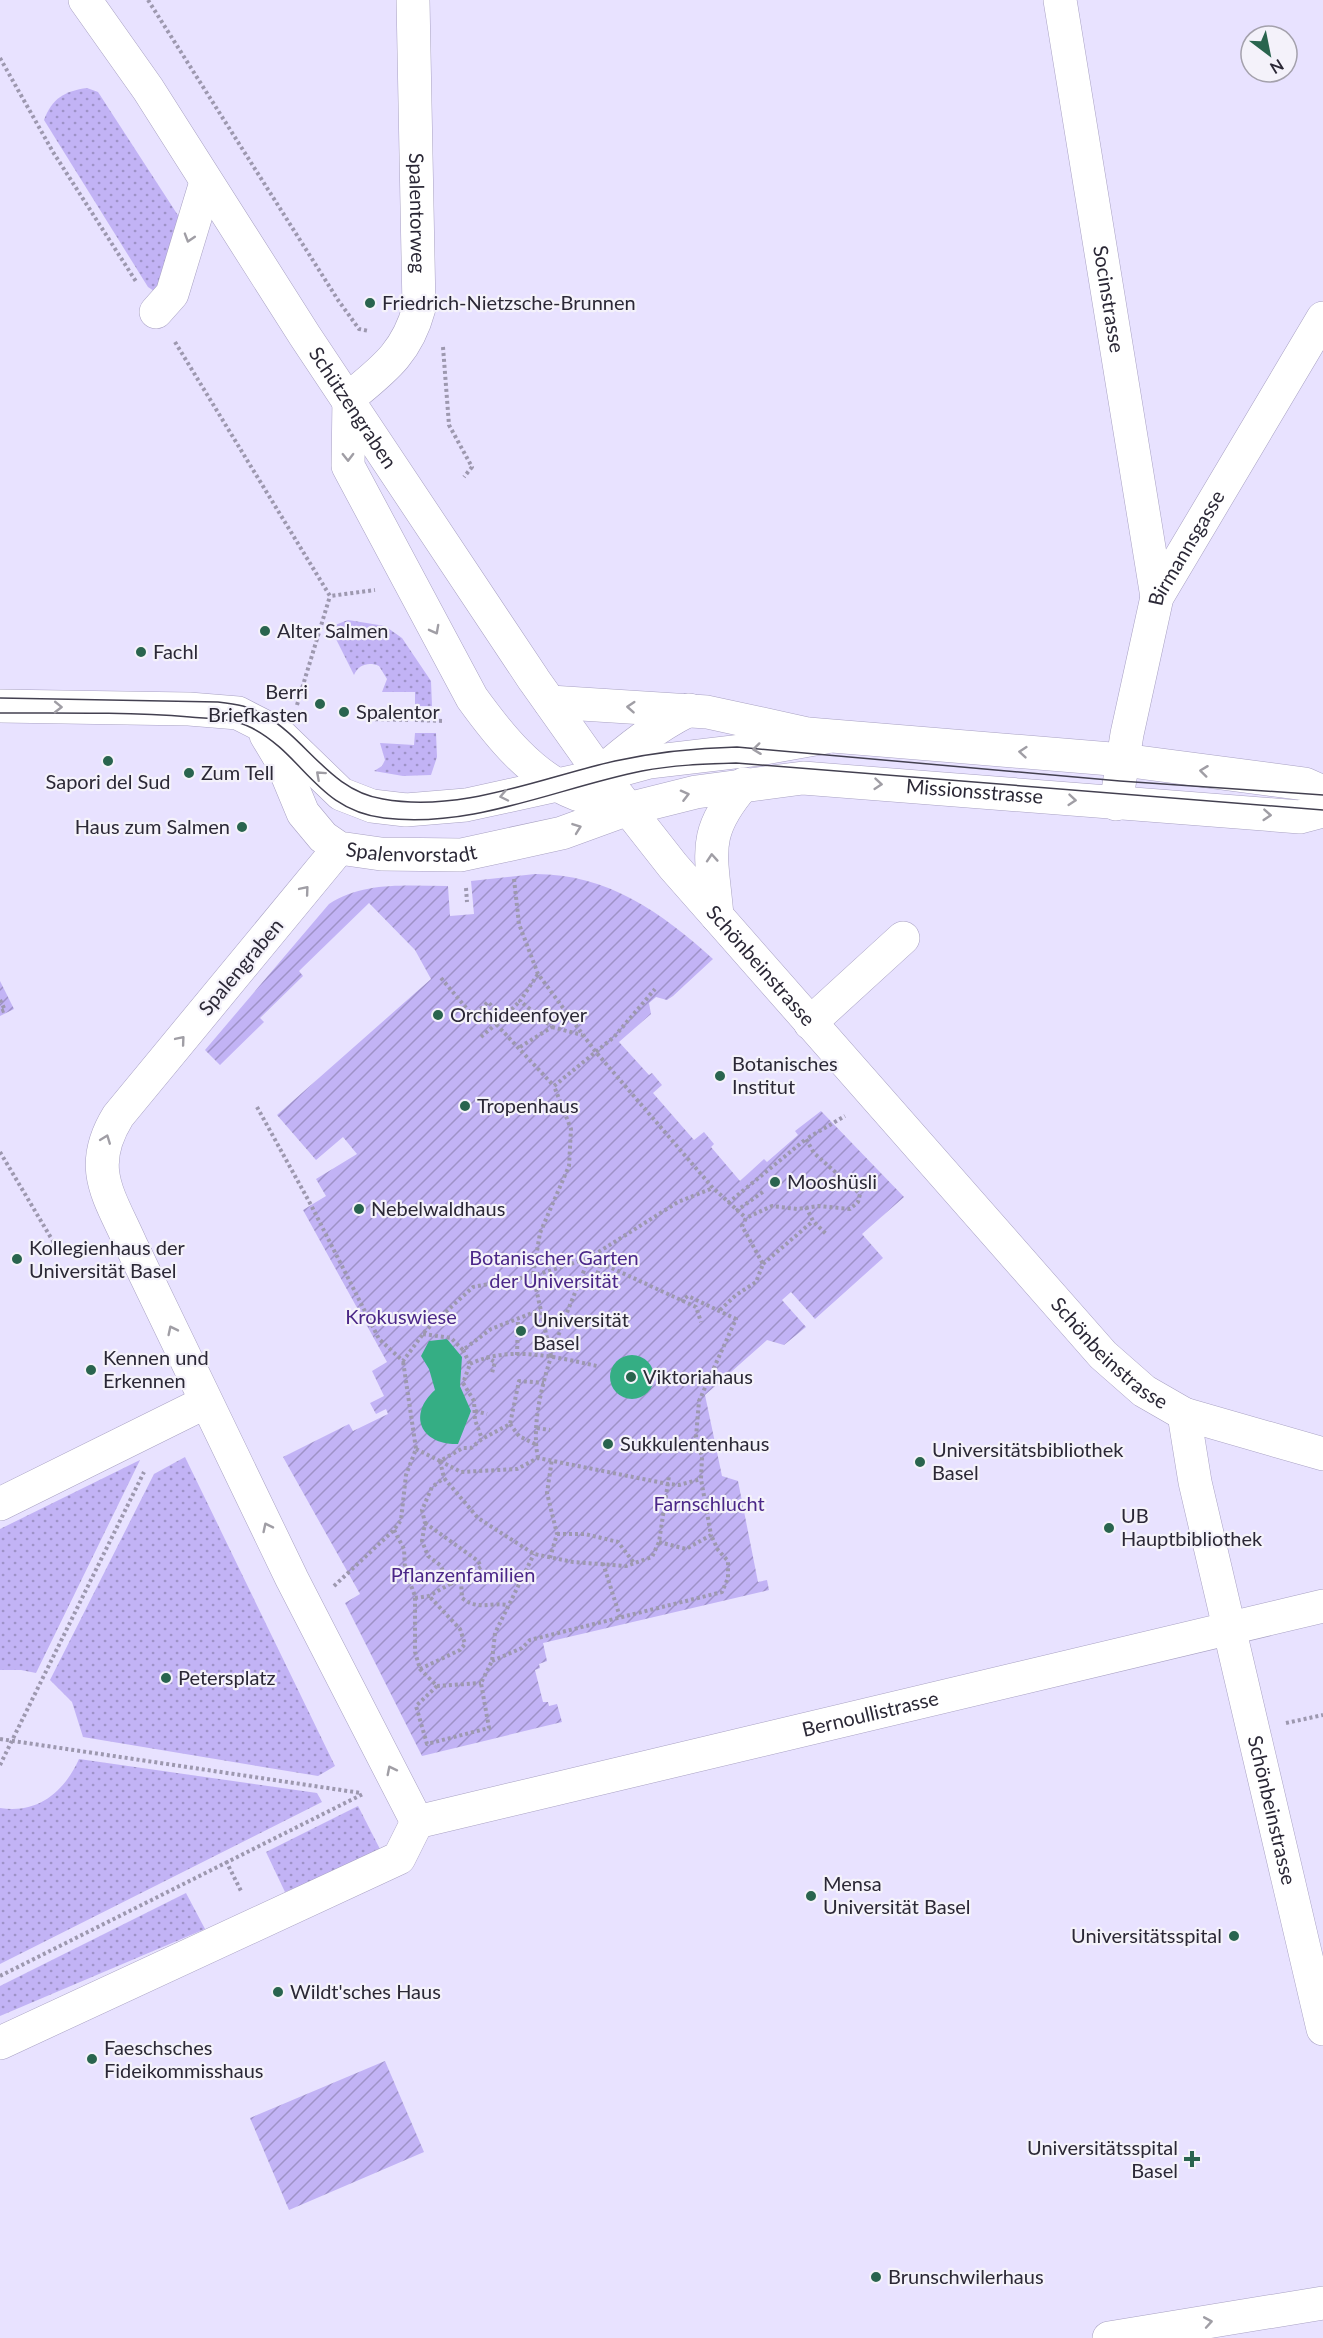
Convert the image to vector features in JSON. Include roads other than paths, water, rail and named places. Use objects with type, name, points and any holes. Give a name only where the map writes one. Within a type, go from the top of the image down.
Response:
[{"type":"street","name":"Schützengraben","points":[[85,0],[148,89],[305,336],[349,398],[549,702],[628,809]]},
{"type":"street","name":"Spalentorweg","points":[[349,398],[387,366],[409,336],[418,308],[420,283],[413,0]]},
{"type":"street","name":"Socinstrasse","points":[[1060,0],[1157,597]]},
{"type":"street","points":[[156,312],[172,294],[206,182]]},
{"type":"street","name":"Birmannsgasse","points":[[1116,804],[1157,597],[1323,318]]},
{"type":"street","points":[[349,398],[348,466],[472,698],[495,729],[524,758],[558,785],[574,793],[628,809]]},
{"type":"street","points":[[549,702],[689,710],[808,734],[1123,760],[1305,784],[1323,792]]},
{"type":"street","name":"Spalenvorstadt","points":[[0,706],[212,710],[238,713],[279,734],[341,794],[372,806],[406,810],[466,805],[601,774]]},
{"type":"street","points":[[601,774],[635,742],[689,710]]},
{"type":"street","name":"Spalenvorstadt","points":[[260,723],[281,760],[303,813],[323,837],[339,848],[381,854],[461,855],[511,846],[562,833],[628,809]]},
{"type":"street","points":[[601,774],[649,762],[759,749],[835,736]]},
{"type":"street","name":"Missionsstrasse","points":[[628,809],[696,792],[803,778],[1300,817],[1323,811]]},
{"type":"street","points":[[717,916],[711,841],[724,807],[744,784]]},
{"type":"street","name":"Schönbeinstrasse","points":[[628,809],[810,1023],[1103,1355],[1144,1391],[1184,1414],[1195,1482],[1323,2029]]},
{"type":"street","name":"Spalengraben","points":[[206,1402],[104,1183],[102,1151],[106,1135],[118,1116],[339,848]]},
{"type":"street","points":[[810,1023],[903,938]]},
{"type":"street","points":[[0,1504],[206,1402],[292,1579],[412,1811],[399,1858],[0,2043]]},
{"type":"street","points":[[1184,1414],[1323,1454]]},
{"type":"street","name":"Bernoullistrasse","points":[[412,1811],[1323,1606]]},
{"type":"street","points":[[1109,2338],[1323,2303]]},
{"type":"tram line","points":[[0,698],[218,702],[243,706],[255,710],[281,726],[334,776],[349,786],[383,799],[412,802],[471,798],[646,755],[691,749],[737,747],[1120,781],[1323,795]]},
{"type":"tram line","points":[[0,713],[143,714],[237,722],[270,739],[312,780],[342,804],[361,813],[384,818],[417,820],[449,818],[514,805],[642,771],[700,764],[736,763],[1323,810]]},
{"type":"place","name":"Friedrich-Nietzsche-Brunnen","points":[[370,303]]},
{"type":"place","name":"Alter Salmen","points":[[265,631]]},
{"type":"place","name":"Fachl","points":[[141,652]]},
{"type":"place","name":"Berri Briefkasten","points":[[320,704]]},
{"type":"place","name":"Spalentor","points":[[344,712]]},
{"type":"place","name":"Sapori del Sud","points":[[108,761]]},
{"type":"place","name":"Zum Tell","points":[[189,773]]},
{"type":"place","name":"Haus zum Salmen","points":[[242,827]]},
{"type":"place","name":"Orchideenfoyer","points":[[438,1015]]},
{"type":"place","name":"Botanisches Institut","points":[[720,1076]]},
{"type":"place","name":"Tropenhaus","points":[[465,1106]]},
{"type":"place","name":"Mooshüsli","points":[[775,1182]]},
{"type":"place","name":"Nebelwaldhaus","points":[[359,1209]]},
{"type":"place","name":"Kollegienhaus der Universität Basel","points":[[17,1259]]},
{"type":"place","name":"Universität Basel","points":[[521,1331]]},
{"type":"place","name":"Kennen und Erkennen","points":[[91,1370]]},
{"type":"place","name":"Viktoriahaus","points":[[631,1377]]},
{"type":"place","name":"Sukkulentenhaus","points":[[608,1444]]},
{"type":"place","name":"Universitätsbibliothek Basel","points":[[920,1462]]},
{"type":"place","name":"UB Hauptbibliothek","points":[[1109,1528]]},
{"type":"place","name":"Petersplatz","points":[[166,1678]]},
{"type":"place","name":"Mensa Universität Basel","points":[[811,1896]]},
{"type":"place","name":"Universitätsspital","points":[[1234,1936]]},
{"type":"place","name":"Wildt'sches Haus","points":[[278,1992]]},
{"type":"place","name":"Faeschsches Fideikommisshaus","points":[[92,2059]]},
{"type":"place","name":"Universitätsspital Basel","points":[[1192,2159]]},
{"type":"place","name":"Brunschwilerhaus","points":[[876,2277]]},
{"type":"park label","name":"Botanischer Garten der Universität","points":[[554,1270]]},
{"type":"park label","name":"Krokuswiese","points":[[401,1317]]},
{"type":"park label","name":"Farnschlucht","points":[[709,1504]]},
{"type":"park label","name":"Pflanzenfamilien","points":[[463,1575]]}]
